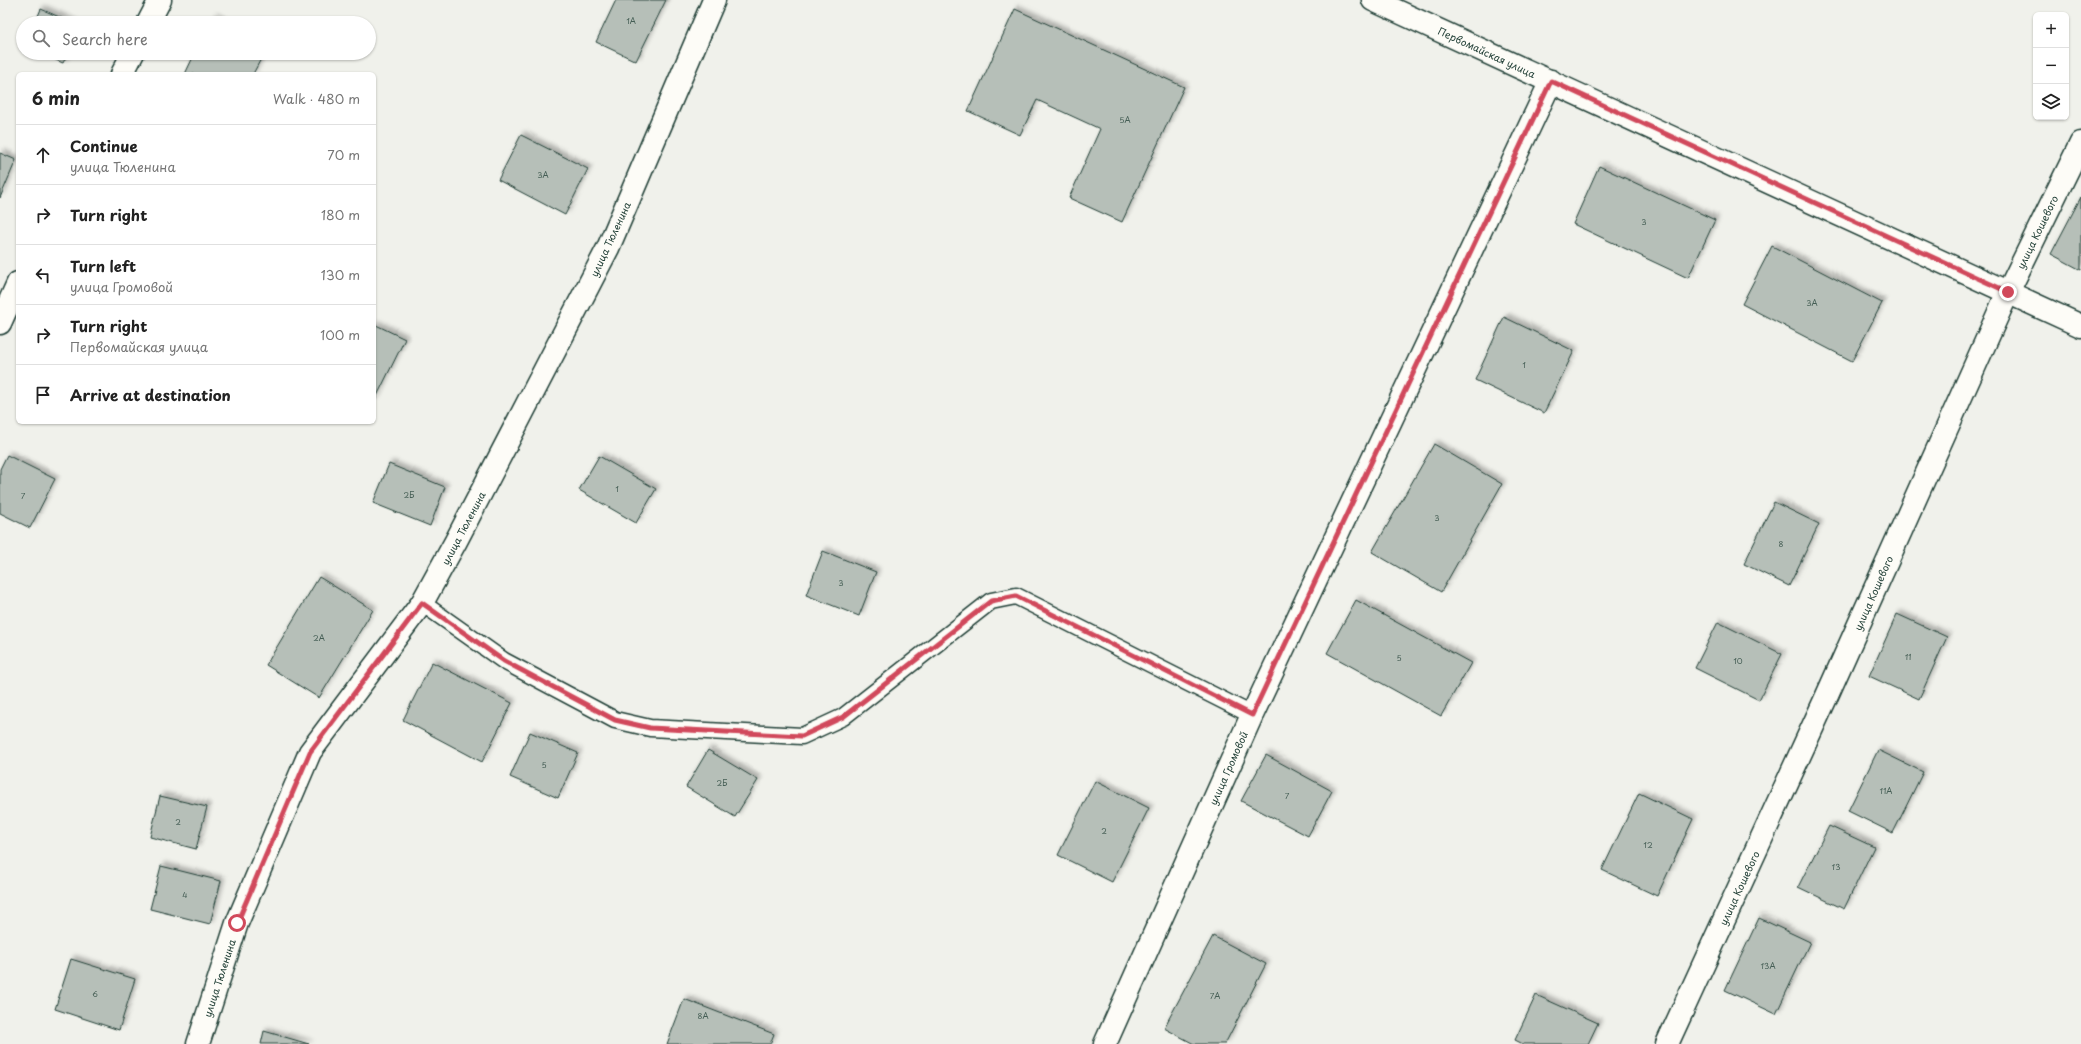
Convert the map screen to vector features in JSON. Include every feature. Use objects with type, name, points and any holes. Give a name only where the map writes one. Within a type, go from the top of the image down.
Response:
[{"type":"street","points":[[152,16],[160,0]]},
{"type":"street","name":"улица Тюленина","points":[[198,1044],[237,923],[310,752],[422,603],[608,248],[714,0]]},
{"type":"street","name":"Первомайская улица","points":[[1373,0],[2081,326]]},
{"type":"street","points":[[123,72],[129,60]]},
{"type":"street","name":"улица Громовой","points":[[1105,1044],[1252,715],[1551,81]]},
{"type":"street","name":"улица Кошевого","points":[[1667,1044],[1825,700],[2008,292],[2081,143]]},
{"type":"street","points":[[0,323],[16,287]]},
{"type":"lane","points":[[422,603],[504,661],[615,720],[650,728],[802,736],[843,717],[991,601],[1016,596],[1252,715]]},
{"type":"building","points":[[616,0],[666,0],[636,61],[596,42]]},
{"type":"building","points":[[41,9],[57,16],[38,16]]},
{"type":"building","points":[[1015,9],[1184,87],[1122,222],[1069,198],[1100,129],[1037,100],[1020,135],[968,111]]},
{"type":"building","points":[[56,60],[64,60],[63,63]]},
{"type":"building","points":[[192,60],[260,60],[254,72],[186,72]]},
{"type":"building","points":[[521,135],[588,169],[565,215],[498,180]]},
{"type":"building","points":[[0,153],[16,160],[0,198]]},
{"type":"building","points":[[1599,166],[1715,220],[1688,278],[1573,224]]},
{"type":"building","points":[[2081,197],[2081,270],[2051,254]]},
{"type":"building","points":[[1772,246],[1882,303],[1852,361],[1742,304]]},
{"type":"building","points":[[1504,317],[1574,351],[1544,413],[1475,380]]},
{"type":"building","points":[[376,325],[405,339],[376,398]]},
{"type":"building","points":[[1434,444],[1502,484],[1441,592],[1372,552]]},
{"type":"building","points":[[7,455],[55,479],[30,528],[0,513],[0,469]]},
{"type":"building","points":[[599,456],[656,489],[636,523],[579,490]]},
{"type":"building","points":[[389,464],[445,487],[430,526],[373,503]]},
{"type":"building","points":[[1774,502],[1819,524],[1789,586],[1744,564]]},
{"type":"building","points":[[823,551],[876,572],[859,616],[806,595]]},
{"type":"building","points":[[319,577],[373,610],[319,698],[266,665]]},
{"type":"building","points":[[1356,600],[1471,663],[1441,716],[1327,653]]},
{"type":"building","points":[[1897,614],[1947,637],[1919,699],[1869,676]]},
{"type":"building","points":[[1718,622],[1782,654],[1759,700],[1695,668]]},
{"type":"building","points":[[432,662],[512,703],[482,762],[403,720]]},
{"type":"building","points":[[530,732],[578,753],[558,798],[510,777]]},
{"type":"building","points":[[708,750],[758,780],[735,817],[686,787]]},
{"type":"building","points":[[1878,750],[1923,772],[1893,833],[1848,811]]},
{"type":"building","points":[[1266,755],[1332,791],[1308,836],[1241,801]]},
{"type":"building","points":[[1095,781],[1149,808],[1112,882],[1058,855]]},
{"type":"building","points":[[1639,793],[1693,819],[1657,896],[1602,870]]},
{"type":"building","points":[[160,796],[207,807],[196,849],[150,837]]},
{"type":"building","points":[[1829,826],[1874,847],[1844,909],[1798,887]]},
{"type":"building","points":[[161,866],[221,881],[210,924],[150,909]]},
{"type":"building","points":[[1759,918],[1810,942],[1776,1014],[1725,990]]},
{"type":"building","points":[[1213,936],[1266,964],[1225,1044],[1194,1044],[1164,1028]]},
{"type":"building","points":[[71,959],[135,979],[119,1030],[55,1009]]},
{"type":"building","points":[[1536,995],[1598,1023],[1588,1044],[1523,1044],[1515,1040]]},
{"type":"building","points":[[684,999],[774,1034],[770,1044],[667,1044]]},
{"type":"building","points":[[264,1031],[309,1044],[261,1044]]},
{"type":"route","points":[[237,923],[310,752],[422,603],[504,661],[615,720],[650,728],[802,736],[843,717],[991,601],[1016,596],[1252,715],[1551,81],[2008,292]]}]
